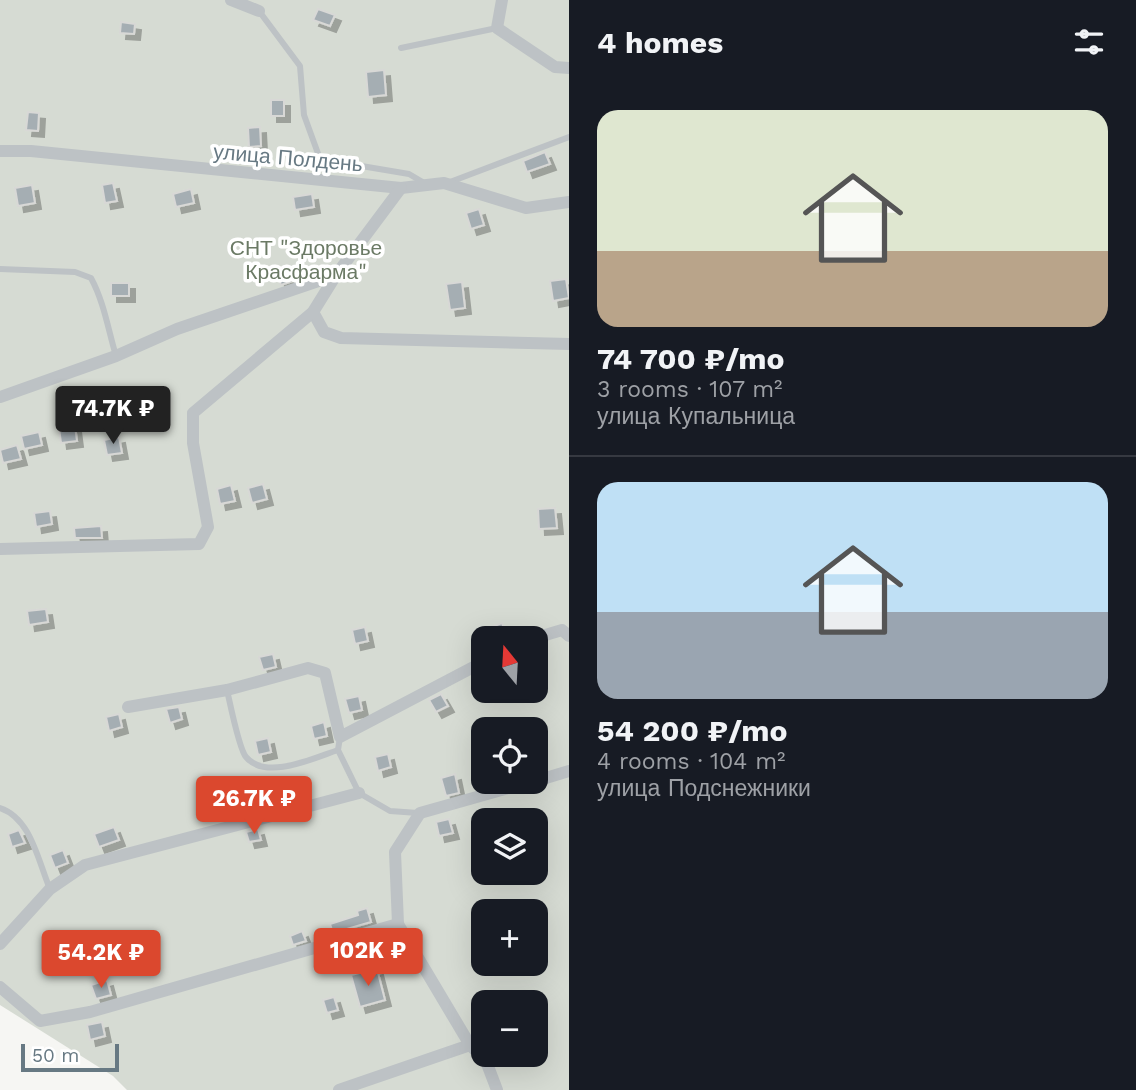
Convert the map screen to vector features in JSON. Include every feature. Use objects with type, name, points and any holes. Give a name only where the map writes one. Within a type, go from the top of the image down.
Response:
[{"type":"street","points":[[231,0],[259,11]]},
{"type":"street","points":[[502,0],[497,28],[555,67],[569,68]]},
{"type":"street","name":"улица Полдень","points":[[0,151],[31,151],[401,188]]},
{"type":"street","points":[[429,185],[444,183],[526,208],[569,202]]},
{"type":"street","points":[[0,549],[199,544],[208,527],[193,443],[193,413],[313,312],[335,275],[401,188]]},
{"type":"street","points":[[0,397],[116,356],[177,328],[335,275]]},
{"type":"street","points":[[313,312],[324,332],[341,338],[569,344]]},
{"type":"street","points":[[548,634],[562,630],[569,636]]},
{"type":"street","points":[[128,707],[227,690],[308,668],[325,673],[339,743],[471,669]]},
{"type":"street","points":[[548,777],[569,771]]},
{"type":"street","points":[[0,944],[50,889],[85,864],[359,793]]},
{"type":"street","points":[[487,794],[420,813],[395,852],[398,924],[470,1045],[486,1061],[497,1090]]},
{"type":"street","points":[[0,987],[40,1021],[90,1012],[398,924]]},
{"type":"street","points":[[339,1090],[470,1045]]},
{"type":"lane","points":[[259,11],[300,66],[304,114],[320,159],[409,174],[429,185]]},
{"type":"lane","points":[[401,48],[497,28]]},
{"type":"lane","points":[[444,183],[569,137]]},
{"type":"lane","points":[[401,188],[429,185]]},
{"type":"lane","points":[[0,269],[75,272],[90,278],[100,295],[116,356]]},
{"type":"lane","points":[[227,690],[245,757],[260,768],[286,767],[339,743],[359,793],[390,811],[420,813]]},
{"type":"lane","points":[[0,808],[12,812],[23,823],[50,889]]},
{"type":"green space","name":"СНТ \"Здоровье Красфарма\"","points":[[0,0],[569,0],[569,1090],[127,1090],[113,1076],[0,1005]]},
{"type":"building","points":[[318,9],[335,15],[330,26],[313,20]]},
{"type":"building","points":[[121,22],[135,24],[134,34],[120,33]]},
{"type":"building","points":[[384,70],[386,95],[368,97],[366,72]]},
{"type":"building","points":[[271,100],[284,100],[284,116],[271,116]]},
{"type":"building","points":[[28,112],[39,113],[38,131],[26,130]]},
{"type":"building","points":[[260,127],[261,146],[249,147],[248,128]]},
{"type":"building","points":[[545,152],[550,164],[527,172],[523,161]]},
{"type":"building","points":[[113,183],[117,201],[105,203],[102,185]]},
{"type":"building","points":[[32,185],[35,203],[18,206],[15,188]]},
{"type":"building","points":[[191,189],[194,203],[176,207],[173,194]]},
{"type":"building","points":[[312,194],[314,207],[295,210],[293,197]]},
{"type":"building","points":[[479,209],[484,225],[471,229],[466,213]]},
{"type":"building","points":[[298,268],[301,278],[281,285],[277,275]]},
{"type":"building","points":[[566,279],[569,298],[553,301],[550,281]]},
{"type":"building","points":[[462,282],[465,308],[450,310],[446,284]]},
{"type":"building","points":[[111,283],[129,283],[129,296],[111,296]]},
{"type":"building","points":[[75,426],[77,441],[61,443],[59,428]]},
{"type":"building","points":[[39,432],[42,445],[24,449],[21,436]]},
{"type":"building","points":[[119,437],[122,453],[107,455],[104,440]]},
{"type":"building","points":[[17,445],[21,459],[3,463],[0,450]]},
{"type":"building","points":[[263,484],[267,499],[252,503],[248,488]]},
{"type":"building","points":[[231,485],[235,501],[220,504],[217,489]]},
{"type":"building","points":[[555,508],[557,528],[539,529],[538,509]]},
{"type":"building","points":[[50,511],[52,524],[36,527],[34,513]]},
{"type":"building","points":[[101,526],[102,538],[75,538],[74,528]]},
{"type":"building","points":[[46,609],[48,622],[29,625],[27,611]]},
{"type":"building","points":[[365,627],[368,641],[355,644],[352,630]]},
{"type":"building","points":[[273,654],[276,667],[263,670],[259,657]]},
{"type":"building","points":[[441,694],[448,706],[436,712],[429,700]]},
{"type":"building","points":[[359,696],[362,710],[349,713],[345,699]]},
{"type":"building","points":[[179,707],[182,719],[170,723],[166,709]]},
{"type":"building","points":[[119,714],[122,727],[109,731],[106,717]]},
{"type":"building","points":[[324,722],[327,736],[314,739],[311,726]]},
{"type":"building","points":[[268,738],[271,752],[258,755],[255,741]]},
{"type":"building","points":[[388,754],[391,767],[378,771],[375,757]]},
{"type":"building","points":[[455,774],[459,793],[446,796],[441,778]]},
{"type":"building","points":[[449,819],[453,833],[439,836],[436,822]]},
{"type":"building","points":[[114,827],[119,840],[99,847],[94,834]]},
{"type":"building","points":[[258,829],[261,840],[249,842],[246,832]]},
{"type":"building","points":[[19,830],[25,843],[12,847],[8,834]]},
{"type":"building","points":[[63,850],[68,863],[55,868],[50,855]]},
{"type":"building","points":[[367,908],[371,922],[333,933],[330,924],[358,915],[357,911]]},
{"type":"building","points":[[302,931],[306,941],[293,945],[290,936]]},
{"type":"building","points":[[377,969],[385,1000],[360,1007],[351,975]]},
{"type":"building","points":[[107,980],[111,995],[96,999],[91,985]]},
{"type":"building","points":[[334,997],[338,1010],[327,1013],[323,1000]]},
{"type":"building","points":[[102,1022],[105,1036],[90,1040],[87,1025]]}]
